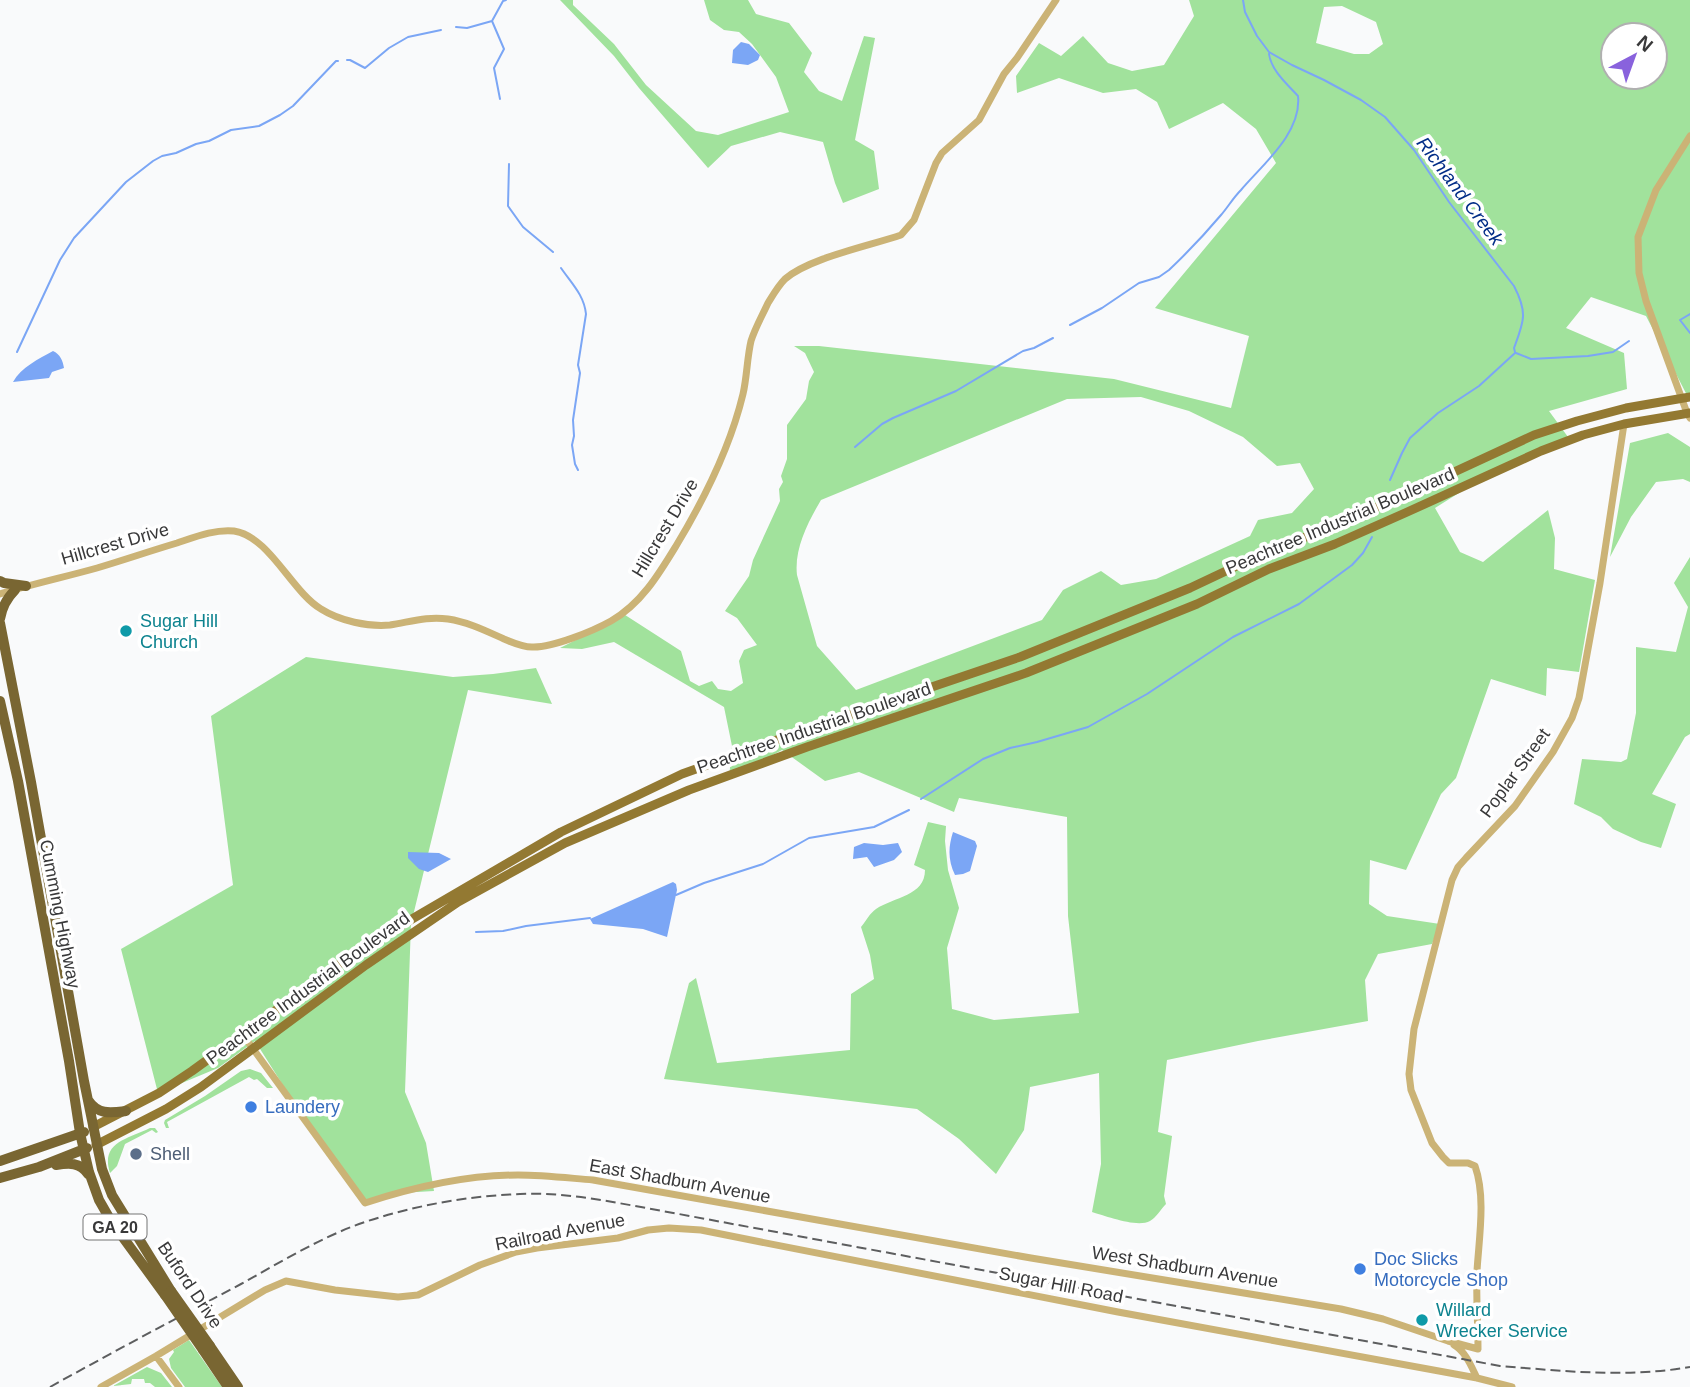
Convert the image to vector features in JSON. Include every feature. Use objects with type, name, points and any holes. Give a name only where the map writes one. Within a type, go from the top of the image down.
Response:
[{"type":"highway","points":[[0,582],[20,588]]},
{"type":"highway","points":[[0,621],[6,599],[20,588]]},
{"type":"highway","name":"Cumming Highway","points":[[0,621],[32,782],[93,1127]]},
{"type":"highway","name":"Cumming Highway","points":[[0,701],[18,781],[80,1133]]},
{"type":"highway","points":[[87,1099],[93,1107],[107,1113],[126,1111]]},
{"type":"highway","name":"Peachtree Industrial Boulevard","points":[[0,1161],[93,1127]]},
{"type":"highway","name":"Buford Drive","points":[[93,1127],[111,1195],[168,1293]]},
{"type":"highway","name":"Buford Drive","points":[[80,1133],[90,1175],[99,1200],[111,1221],[168,1293],[206,1348]]},
{"type":"highway","name":"Peachtree Industrial Boulevard","points":[[0,1178],[39,1167],[96,1145]]},
{"type":"highway","points":[[39,1167],[77,1164],[90,1175]]},
{"type":"highway","name":"GA 20","points":[[206,1348],[228,1387]]},
{"type":"highway","name":"GA 20","points":[[206,1348],[238,1387]]},
{"type":"main road","name":"Peachtree Industrial Boulevard","points":[[93,1127],[159,1093],[359,950],[561,832],[682,774],[1020,657],[1369,511],[1534,435],[1626,408],[1686,397]]},
{"type":"main road","name":"Peachtree Industrial Boulevard","points":[[96,1145],[166,1109],[201,1087],[366,965],[458,902],[565,843],[689,790],[1026,673],[1197,604],[1269,569],[1583,435],[1624,424],[1689,415]]},
{"type":"main road","points":[[1369,511],[1375,526]]},
{"type":"street","name":"Hillcrest Drive","points":[[0,594],[210,533],[230,531],[243,533],[264,548],[316,607],[348,620],[390,625],[427,618],[450,619],[519,645],[534,647],[575,636],[611,621],[635,603],[652,583],[711,485],[743,394],[751,342],[779,285],[797,271],[821,260],[901,235],[908,228],[914,220],[936,163],[947,147],[979,120],[1004,74],[1056,0]]},
{"type":"street","points":[[1689,415],[1686,397],[1646,301],[1639,273],[1638,237],[1656,190],[1690,136]]},
{"type":"street","name":"Poplar Street","points":[[1478,1349],[1479,1179],[1475,1167],[1468,1163],[1449,1163],[1432,1143],[1411,1090],[1410,1059],[1414,1029],[1452,880],[1458,867],[1515,806],[1553,752],[1572,718],[1579,698],[1624,424]]},
{"type":"street","points":[[243,1035],[253,1049]]},
{"type":"street","name":"East Shadburn Avenue","points":[[253,1049],[365,1203],[402,1191],[515,1175],[593,1180],[884,1232]]},
{"type":"street","name":"Sugar Hill Road","points":[[639,1232],[669,1228],[713,1231],[1131,1315],[1477,1378],[1512,1387]]},
{"type":"street","name":"Railroad Avenue","points":[[156,1356],[265,1290],[286,1281],[335,1290],[398,1297],[418,1296],[480,1265],[516,1252],[618,1238],[639,1232]]},
{"type":"street","name":"West Shadburn Avenue","points":[[884,1232],[1341,1309],[1478,1349]]},
{"type":"street","points":[[1448,1341],[1460,1348],[1477,1378]]},
{"type":"street","points":[[102,1387],[156,1356],[179,1387]]},
{"type":"green space","points":[[560,0],[573,0],[573,5],[614,44],[646,85],[696,131],[718,135],[789,112],[776,77],[752,44],[739,32],[724,30],[710,20],[704,0],[748,0],[756,14],[789,23],[812,53],[804,72],[819,91],[842,101],[864,36],[875,38],[855,140],[874,151],[879,189],[843,203],[823,142],[780,132],[731,146],[708,168],[614,56]]},
{"type":"green space","points":[[1189,0],[1690,0],[1690,401],[1646,316],[1591,297],[1566,328],[1624,353],[1627,389],[1549,411],[1568,437],[1470,486],[1435,508],[1460,552],[1483,562],[1548,510],[1555,538],[1554,569],[1595,580],[1579,672],[1547,668],[1546,696],[1491,679],[1456,778],[1441,794],[1406,870],[1370,860],[1369,904],[1387,916],[1440,924],[1432,944],[1378,954],[1365,980],[1368,1021],[1167,1060],[1158,1132],[1172,1136],[1164,1196],[1166,1204],[1152,1220],[1137,1223],[1092,1212],[1101,1164],[1099,1073],[1030,1087],[1024,1130],[996,1174],[959,1139],[917,1109],[664,1079],[689,983],[696,978],[717,1063],[850,1050],[851,994],[874,979],[861,927],[876,909],[914,891],[924,879],[925,870],[914,865],[928,822],[946,826],[948,870],[959,908],[947,948],[952,1009],[994,1020],[1079,1013],[1068,916],[1067,817],[959,798],[954,812],[859,772],[825,781],[782,750],[729,779],[732,746],[724,707],[614,642],[582,649],[560,648],[617,619],[622,613],[681,651],[690,681],[699,686],[712,681],[718,689],[731,691],[743,683],[739,661],[744,650],[757,645],[737,618],[725,611],[749,576],[753,560],[780,501],[779,489],[783,482],[781,476],[787,459],[787,425],[806,399],[809,381],[814,372],[805,353],[794,346],[819,346],[1114,379],[1231,408],[1249,336],[1155,308],[1276,163],[1256,129],[1223,103],[1169,129],[1157,102],[1136,89],[1103,93],[1059,78],[1017,93],[1016,76],[1039,43],[1061,56],[1083,36],[1108,63],[1132,71],[1164,65],[1194,16]],"holes":[[[1342,6],[1376,22],[1383,44],[1369,54],[1354,54],[1316,43],[1324,7]],[[1141,397],[1189,411],[1243,437],[1277,466],[1300,463],[1314,489],[1292,513],[1258,520],[1250,536],[1156,579],[1121,585],[1101,571],[1063,590],[1042,620],[856,690],[817,646],[797,575],[800,546],[821,500],[1067,399]]]},
{"type":"green space","points":[[1668,433],[1690,447],[1690,482],[1683,479],[1656,482],[1631,517],[1610,557],[1630,443]]},
{"type":"green space","points":[[1690,557],[1690,734],[1685,737],[1652,794],[1676,804],[1661,848],[1613,829],[1601,817],[1574,804],[1582,759],[1621,762],[1627,759],[1636,713],[1636,647],[1676,652],[1688,607],[1674,583]]},
{"type":"green space","points":[[306,657],[453,677],[536,668],[552,704],[468,690],[411,924],[405,1092],[426,1143],[434,1191],[400,1193],[366,1201],[312,1131],[255,1041],[218,1068],[158,1093],[121,949],[233,885],[211,716]]},
{"type":"green space","points":[[250,1069],[261,1073],[273,1088],[267,1088],[257,1079],[249,1077],[167,1122],[169,1128],[166,1128],[165,1120],[241,1071]]},
{"type":"green space","points":[[150,1128],[155,1128],[158,1132],[152,1130],[125,1144],[117,1166],[110,1173],[108,1163],[112,1148]]},
{"type":"green space","points":[[189,1340],[222,1387],[185,1387],[171,1368],[169,1359],[173,1350]]},
{"type":"green space","points":[[147,1367],[161,1373],[172,1387],[155,1387],[145,1383],[144,1379],[132,1379],[131,1384],[113,1386]]},
{"type":"water","points":[[741,42],[749,44],[760,55],[758,60],[748,65],[732,63],[733,50]]},
{"type":"water","points":[[53,351],[61,358],[64,368],[52,372],[49,378],[13,382],[25,368]]},
{"type":"water","points":[[953,832],[975,841],[977,846],[970,871],[963,874],[955,875],[951,864]]},
{"type":"water","points":[[864,843],[898,843],[902,852],[894,860],[874,867],[867,857],[853,859],[854,847]]},
{"type":"water","points":[[408,852],[439,853],[451,859],[428,872],[419,869],[408,858]]},
{"type":"water","points":[[673,882],[677,890],[667,937],[643,929],[593,924],[590,919]]},
{"type":"waterway","points":[[456,27],[467,28],[492,21],[506,0]]},
{"type":"waterway","name":"Richland Creek","points":[[1243,0],[1245,12],[1269,52],[1361,100],[1385,117],[1414,150],[1449,202],[1514,286],[1523,310],[1515,352]]},
{"type":"waterway","points":[[492,21],[504,49],[494,68],[500,99]]},
{"type":"waterway","points":[[347,60],[365,68],[389,48],[408,37],[441,30]]},
{"type":"waterway","points":[[1070,325],[1102,308],[1139,283],[1159,277],[1169,270],[1209,229],[1279,148],[1294,123],[1298,96],[1276,71],[1269,54]]},
{"type":"waterway","points":[[17,352],[60,260],[74,238],[126,182],[162,156],[209,141],[231,130],[259,126],[280,115],[293,106],[338,61]]},
{"type":"waterway","points":[[509,164],[508,206],[523,227],[553,252]]},
{"type":"waterway","points":[[561,268],[580,295],[586,314],[573,420],[572,445],[578,470]]},
{"type":"waterway","name":"Richland Creek","points":[[1690,314],[1680,320],[1690,333]]},
{"type":"waterway","points":[[855,447],[882,424],[956,391],[1023,351],[1053,338]]},
{"type":"waterway","name":"Richland Creek","points":[[1516,353],[1531,359],[1588,356],[1613,352],[1629,341]]},
{"type":"waterway","points":[[1390,480],[1410,438],[1438,413],[1479,386],[1515,353]]},
{"type":"waterway","points":[[921,799],[983,759],[1010,748],[1088,727],[1147,694],[1233,637],[1299,604],[1352,565],[1372,537]]},
{"type":"waterway","points":[[676,895],[763,864],[809,838],[874,827],[909,810]]},
{"type":"waterway","points":[[476,932],[503,931],[590,918]]},
{"type":"railway","points":[[50,1387],[299,1252],[359,1224],[439,1203],[500,1195],[535,1194],[581,1197],[641,1207],[1500,1366],[1619,1373],[1690,1367]]},
{"type":"place","name":"Sugar Hill Church","points":[[126,631]]},
{"type":"place","name":"Laundery","points":[[251,1107]]},
{"type":"place","name":"Shell","points":[[136,1154]]},
{"type":"place","name":"Doc Slicks Motorcycle Shop","points":[[1360,1269]]},
{"type":"place","name":"Willard Wrecker Service","points":[[1422,1320]]}]
